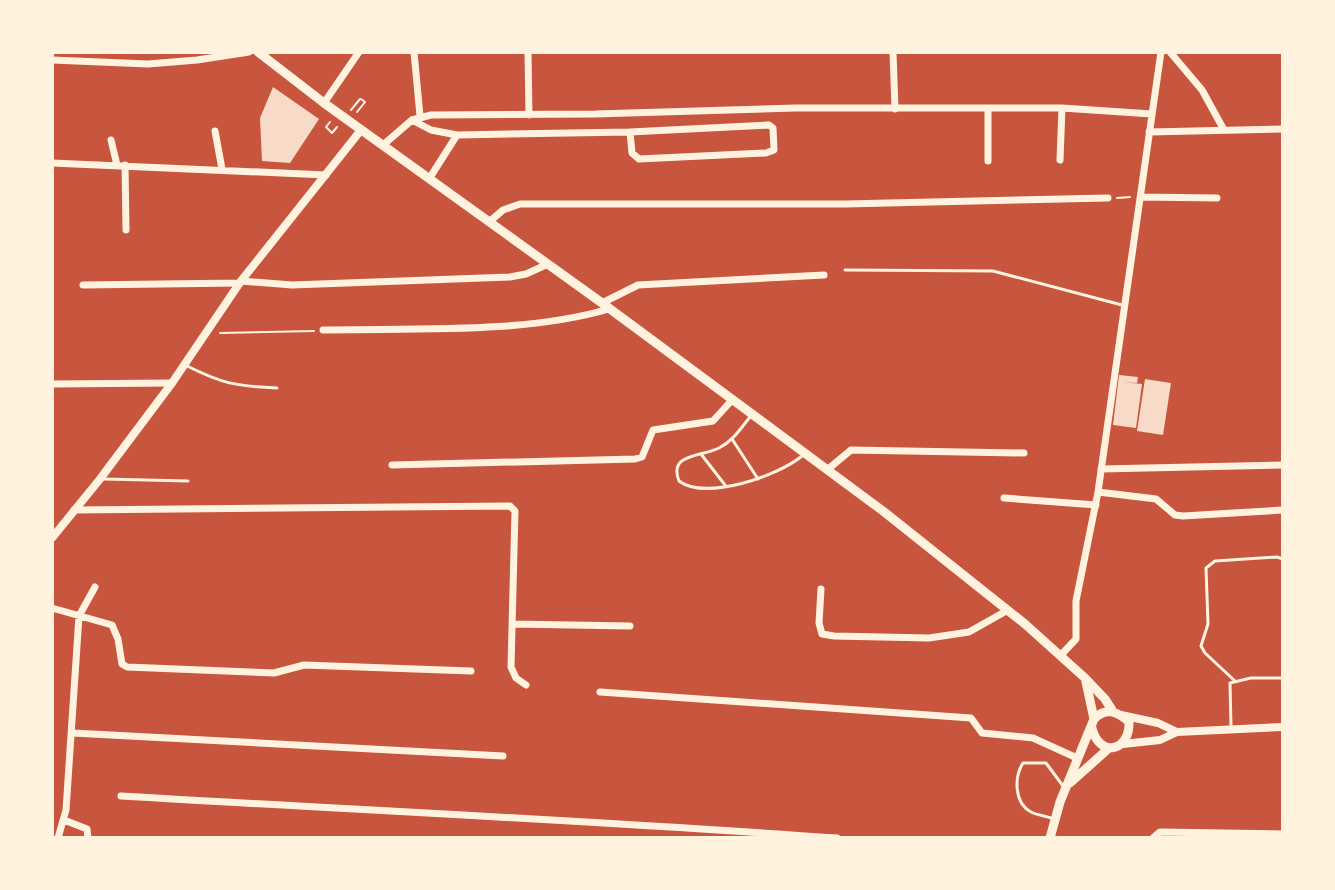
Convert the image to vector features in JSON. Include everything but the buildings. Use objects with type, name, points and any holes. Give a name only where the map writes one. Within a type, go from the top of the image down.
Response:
[{"type":"main road","points":[[258,52],[827,470],[1008,610],[1061,655],[1129,722],[1129,734],[1123,744],[1109,748],[1067,787]]},
{"type":"main road","points":[[1085,678],[1094,738],[1100,745],[1109,748]]},
{"type":"main road","points":[[1050,838],[1077,758],[1093,724],[1101,713],[1116,712]]},
{"type":"street","points":[[52,60],[148,64],[249,52]]},
{"type":"street","points":[[324,103],[359,52]]},
{"type":"street","points":[[414,52],[416,118],[431,130],[457,135],[630,132],[769,125],[773,128],[774,150],[766,153],[639,159],[632,153],[630,132]]},
{"type":"street","points":[[528,52],[529,115]]},
{"type":"street","points":[[893,52],[895,109]]},
{"type":"street","points":[[1061,655],[1076,639],[1076,601],[1096,505],[1161,52]]},
{"type":"street","points":[[1170,52],[1202,90],[1224,130]]},
{"type":"street","points":[[383,145],[416,118],[795,108],[1062,108],[1152,114]]},
{"type":"street","points":[[988,108],[988,161]]},
{"type":"street","points":[[1060,160],[1062,108]]},
{"type":"street","points":[[1149,132],[1283,129]]},
{"type":"street","points":[[52,538],[172,383],[241,282],[361,130]]},
{"type":"street","points":[[215,131],[222,169]]},
{"type":"street","points":[[429,179],[457,135]]},
{"type":"street","points":[[111,140],[121,165],[126,230]]},
{"type":"street","points":[[52,163],[326,175]]},
{"type":"street","points":[[1141,197],[1217,198]]},
{"type":"street","points":[[489,222],[503,210],[520,204],[845,204],[1108,198]]},
{"type":"street","points":[[83,285],[241,282],[292,285],[510,277],[548,264]]},
{"type":"street","points":[[323,330],[524,324],[581,317],[606,306],[638,285],[824,275]]},
{"type":"street","points":[[52,384],[172,383]]},
{"type":"street","points":[[392,465],[635,459],[642,457],[653,430],[707,423],[721,414],[732,400]]},
{"type":"street","points":[[827,470],[851,450],[1024,453]]},
{"type":"street","points":[[1101,469],[1283,465]]},
{"type":"street","points":[[1098,492],[1156,499],[1175,515],[1183,516],[1283,510]]},
{"type":"street","points":[[1004,498],[1096,505]]},
{"type":"street","points":[[74,510],[510,506],[515,511],[511,667],[516,678],[526,685]]},
{"type":"street","points":[[58,838],[64,820],[73,733],[79,616],[95,587]]},
{"type":"street","points":[[821,589],[819,623],[822,634],[834,636],[929,638],[969,632],[1008,610]]},
{"type":"street","points":[[52,608],[112,625],[122,664],[127,667],[274,673],[304,665],[471,671]]},
{"type":"street","points":[[512,624],[630,626]]},
{"type":"street","points":[[600,692],[971,718],[982,733],[1033,738],[1077,758]]},
{"type":"street","points":[[1116,712],[1158,723],[1177,732]]},
{"type":"street","points":[[1123,744],[1160,740],[1177,732],[1283,727]]},
{"type":"street","points":[[73,733],[503,756]]},
{"type":"street","points":[[121,796],[616,822],[837,838]]},
{"type":"street","points":[[64,820],[82,825],[87,829],[88,838]]},
{"type":"street","points":[[1153,838],[1160,832],[1283,834]]},
{"type":"lane","points":[[845,270],[993,271],[1126,306]]},
{"type":"lane","points":[[185,365],[218,382],[277,388]]},
{"type":"lane","points":[[752,415],[721,447],[685,457],[677,463],[675,470],[679,481],[696,488],[758,479],[791,465],[805,454]]},
{"type":"lane","points":[[732,439],[758,479]]},
{"type":"lane","points":[[701,454],[725,485]]},
{"type":"lane","points":[[100,479],[188,481]]},
{"type":"lane","points":[[1235,681],[1201,646],[1208,624],[1206,568],[1215,561],[1283,559]]},
{"type":"lane","points":[[1231,730],[1228,686],[1235,681],[1283,678]]},
{"type":"lane","points":[[1055,820],[1031,812],[1024,806],[1017,791],[1018,770],[1023,763],[1046,763],[1067,787]]},
{"type":"path","points":[[349,121],[365,102],[360,99]]},
{"type":"path","points":[[332,133],[326,127],[338,113]]},
{"type":"path","points":[[1108,198],[1141,197]]},
{"type":"path","points":[[206,333],[323,330]]}]
